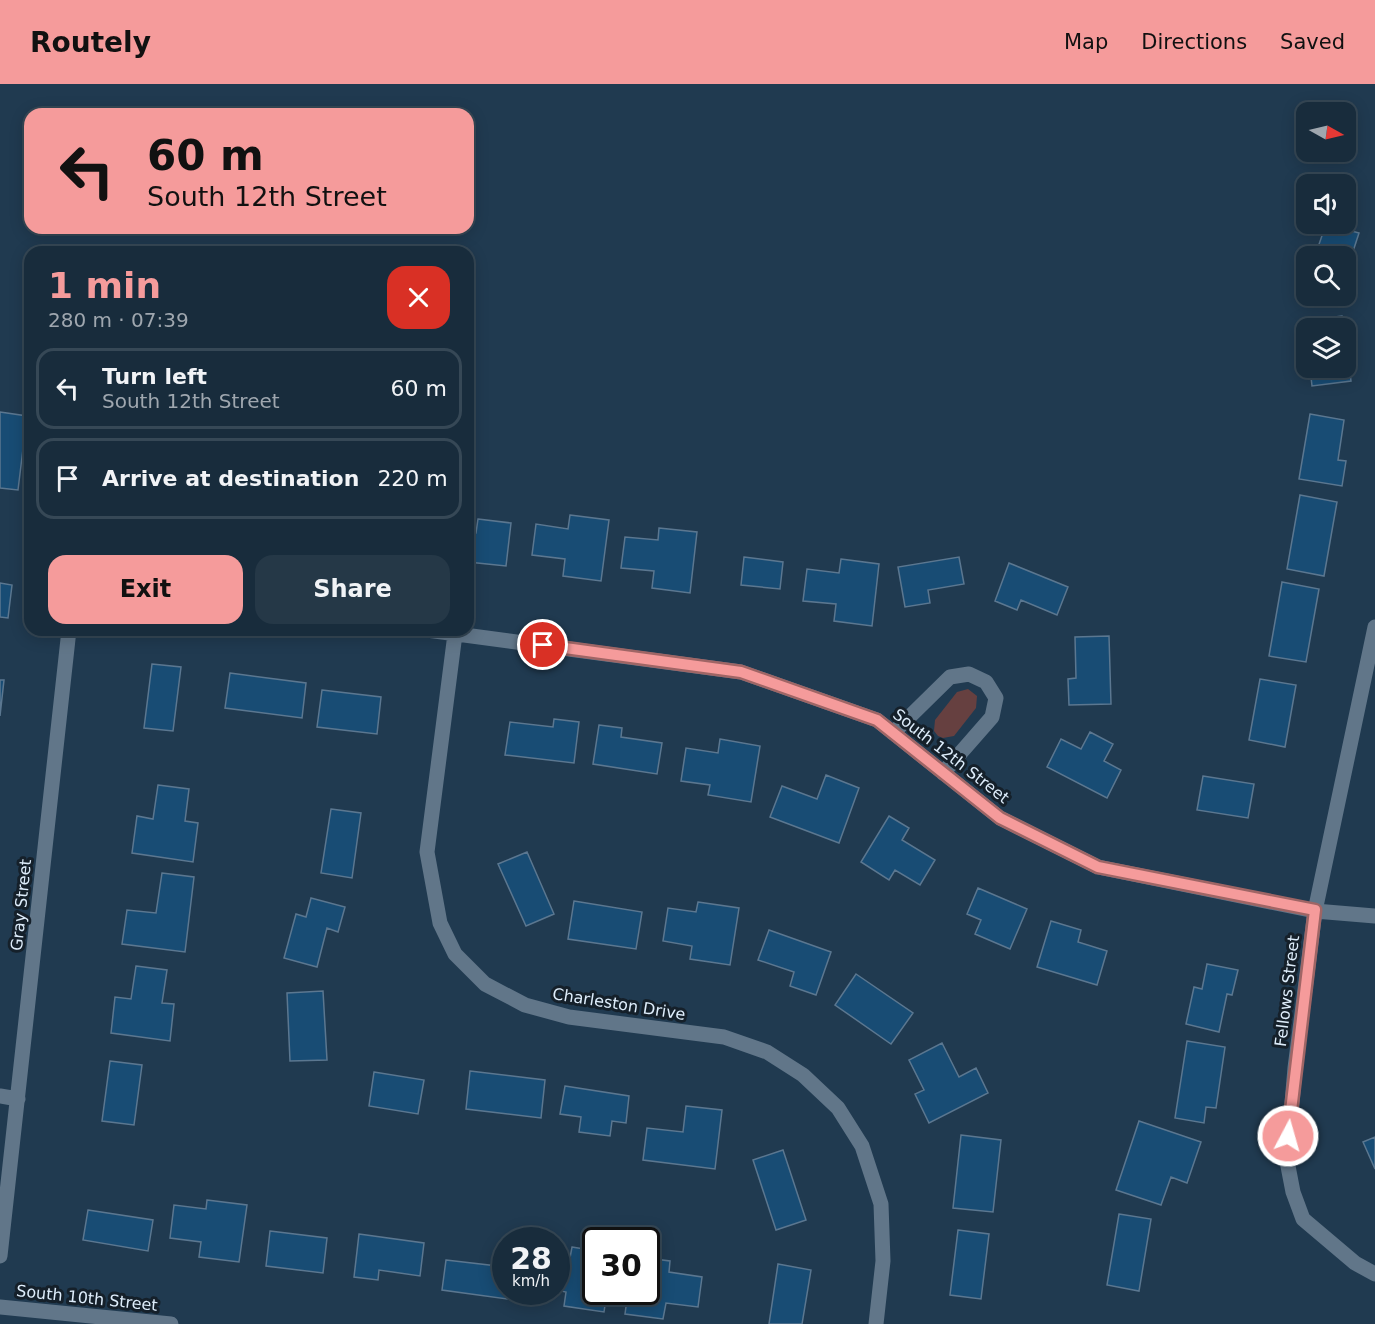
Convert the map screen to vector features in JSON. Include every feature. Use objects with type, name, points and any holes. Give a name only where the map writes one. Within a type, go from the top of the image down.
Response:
[{"type":"street","name":"Fellows Street","points":[[1375,627],[1315,910],[1295,1068],[1287,1161],[1293,1192],[1304,1219],[1324,1239],[1355,1263],[1375,1274]]},
{"type":"street","name":"Gray Street","points":[[0,1256],[68,636]]},
{"type":"street","name":"Charleston Drive","points":[[455,636],[427,852],[440,923],[455,954],[485,984],[525,1005],[568,1017],[724,1037],[767,1052],[803,1075],[838,1108],[862,1146],[881,1204],[884,1261],[876,1324]]},
{"type":"street","name":"South 12th Street","points":[[470,636],[741,672],[877,720],[1000,818],[1098,867],[1315,910],[1375,916]]},
{"type":"street","points":[[893,734],[950,677],[969,674],[986,682],[996,698],[992,717],[944,774]]},
{"type":"street","points":[[0,1096],[18,1099]]},
{"type":"street","name":"South 10th Street","points":[[0,1307],[171,1324]]},
{"type":"shaded area","points":[[968,689],[977,696],[976,708],[954,736],[943,738],[938,736],[934,731],[935,720],[957,692]]},
{"type":"building","points":[[1359,233],[1355,246],[1318,246],[1323,234]]},
{"type":"building","points":[[1311,378],[1351,378],[1351,381],[1312,386]]},
{"type":"building","points":[[0,412],[24,416],[24,441],[18,490],[0,488]]},
{"type":"building","points":[[1310,414],[1344,420],[1338,460],[1346,461],[1342,486],[1299,479]]},
{"type":"building","points":[[1300,495],[1337,502],[1324,576],[1287,569]]},
{"type":"building","points":[[570,515],[609,520],[601,581],[563,576],[565,559],[532,555],[536,524],[568,529]]},
{"type":"building","points":[[478,519],[511,523],[506,566],[474,563],[474,533],[476,533]]},
{"type":"building","points":[[659,528],[697,532],[690,593],[652,588],[654,571],[621,568],[625,537],[658,540]]},
{"type":"building","points":[[744,557],[783,562],[780,589],[741,585]]},
{"type":"building","points":[[959,557],[964,584],[928,590],[930,603],[905,607],[898,567]]},
{"type":"building","points":[[841,559],[879,564],[872,626],[834,621],[836,604],[803,601],[807,569],[839,573]]},
{"type":"building","points":[[1009,563],[1068,587],[1057,615],[1021,600],[1017,610],[995,601]]},
{"type":"building","points":[[1282,582],[1319,589],[1306,662],[1269,656]]},
{"type":"building","points":[[0,583],[12,585],[8,618],[0,617]]},
{"type":"building","points":[[1109,636],[1111,704],[1069,705],[1068,679],[1076,678],[1075,637]]},
{"type":"building","points":[[152,664],[181,667],[173,731],[144,728]]},
{"type":"building","points":[[230,673],[306,683],[302,718],[225,708]]},
{"type":"building","points":[[1260,679],[1296,685],[1285,747],[1249,740]]},
{"type":"building","points":[[0,680],[4,680],[0,716]]},
{"type":"building","points":[[322,690],[381,697],[377,734],[317,727]]},
{"type":"building","points":[[554,719],[579,722],[574,763],[505,755],[510,722],[553,727]]},
{"type":"building","points":[[599,725],[622,728],[621,737],[662,743],[657,774],[593,764]]},
{"type":"building","points":[[1090,732],[1113,744],[1104,761],[1121,770],[1107,798],[1047,767],[1061,739],[1081,749]]},
{"type":"building","points":[[720,739],[760,746],[751,802],[708,795],[710,785],[681,781],[686,748],[718,753]]},
{"type":"building","points":[[826,775],[859,788],[839,843],[770,817],[782,786],[817,799]]},
{"type":"building","points":[[1203,776],[1254,784],[1248,818],[1197,810]]},
{"type":"building","points":[[158,785],[189,789],[185,821],[198,823],[193,862],[132,853],[137,816],[153,819]]},
{"type":"building","points":[[331,809],[361,813],[352,878],[321,873]]},
{"type":"building","points":[[889,816],[909,828],[902,840],[935,860],[920,885],[895,870],[889,880],[861,862]]},
{"type":"building","points":[[527,852],[554,914],[526,926],[498,864]]},
{"type":"building","points":[[162,873],[194,877],[185,952],[122,944],[127,910],[156,913]]},
{"type":"building","points":[[978,888],[1027,909],[1010,949],[975,934],[981,920],[967,914]]},
{"type":"building","points":[[311,898],[345,907],[338,932],[327,928],[317,967],[284,958],[296,914],[306,917]]},
{"type":"building","points":[[574,901],[642,912],[636,949],[568,939]]},
{"type":"building","points":[[698,902],[739,908],[730,965],[690,959],[692,946],[663,941],[668,908],[696,912]]},
{"type":"building","points":[[1051,921],[1081,930],[1078,942],[1107,951],[1097,985],[1037,967]]},
{"type":"building","points":[[769,930],[831,952],[816,995],[790,986],[794,972],[758,960]]},
{"type":"building","points":[[1207,964],[1238,970],[1232,995],[1227,994],[1219,1032],[1186,1024],[1194,987],[1202,989]]},
{"type":"building","points":[[136,966],[167,970],[162,1003],[174,1004],[170,1041],[111,1033],[115,997],[131,999]]},
{"type":"building","points":[[856,974],[913,1013],[891,1044],[835,1005]]},
{"type":"building","points":[[323,991],[327,1060],[290,1061],[287,993]]},
{"type":"building","points":[[1187,1041],[1225,1047],[1216,1108],[1206,1107],[1204,1123],[1175,1118]]},
{"type":"building","points":[[942,1043],[959,1077],[976,1068],[988,1093],[929,1123],[915,1094],[924,1090],[909,1060]]},
{"type":"building","points":[[110,1061],[142,1065],[134,1125],[102,1121]]},
{"type":"building","points":[[470,1071],[545,1080],[541,1118],[466,1109]]},
{"type":"building","points":[[374,1072],[424,1080],[418,1114],[369,1106]]},
{"type":"building","points":[[565,1086],[629,1096],[626,1123],[612,1121],[610,1136],[579,1132],[581,1117],[560,1114]]},
{"type":"building","points":[[686,1106],[722,1110],[715,1169],[643,1160],[647,1128],[683,1132]]},
{"type":"building","points":[[1139,1121],[1201,1142],[1187,1183],[1171,1177],[1161,1205],[1116,1190]]},
{"type":"building","points":[[961,1135],[1001,1140],[993,1212],[953,1208]]},
{"type":"building","points":[[1375,1137],[1375,1169],[1363,1142]]},
{"type":"building","points":[[783,1150],[806,1220],[776,1230],[753,1160]]},
{"type":"building","points":[[207,1200],[247,1205],[239,1262],[199,1257],[201,1242],[170,1238],[174,1205],[206,1209]]},
{"type":"building","points":[[88,1210],[153,1220],[148,1251],[83,1240]]},
{"type":"building","points":[[1119,1214],[1151,1219],[1139,1291],[1107,1285]]},
{"type":"building","points":[[958,1230],[989,1234],[981,1299],[950,1295]]},
{"type":"building","points":[[270,1231],[327,1238],[323,1273],[266,1266]]},
{"type":"building","points":[[359,1234],[424,1243],[420,1276],[379,1270],[378,1280],[354,1277]]},
{"type":"building","points":[[572,1247],[582,1249],[582,1305],[605,1305],[604,1312],[564,1306],[570,1305]]},
{"type":"building","points":[[446,1260],[492,1265],[492,1297],[442,1290]]},
{"type":"building","points":[[660,1260],[670,1261],[669,1272],[702,1277],[698,1307],[666,1303],[663,1319],[625,1314],[626,1305],[660,1305]]},
{"type":"building","points":[[778,1264],[811,1270],[802,1324],[769,1324]]},
{"type":"route","points":[[543,645],[741,672],[877,720],[1000,818],[1098,867],[1315,910],[1288,1136]]}]
